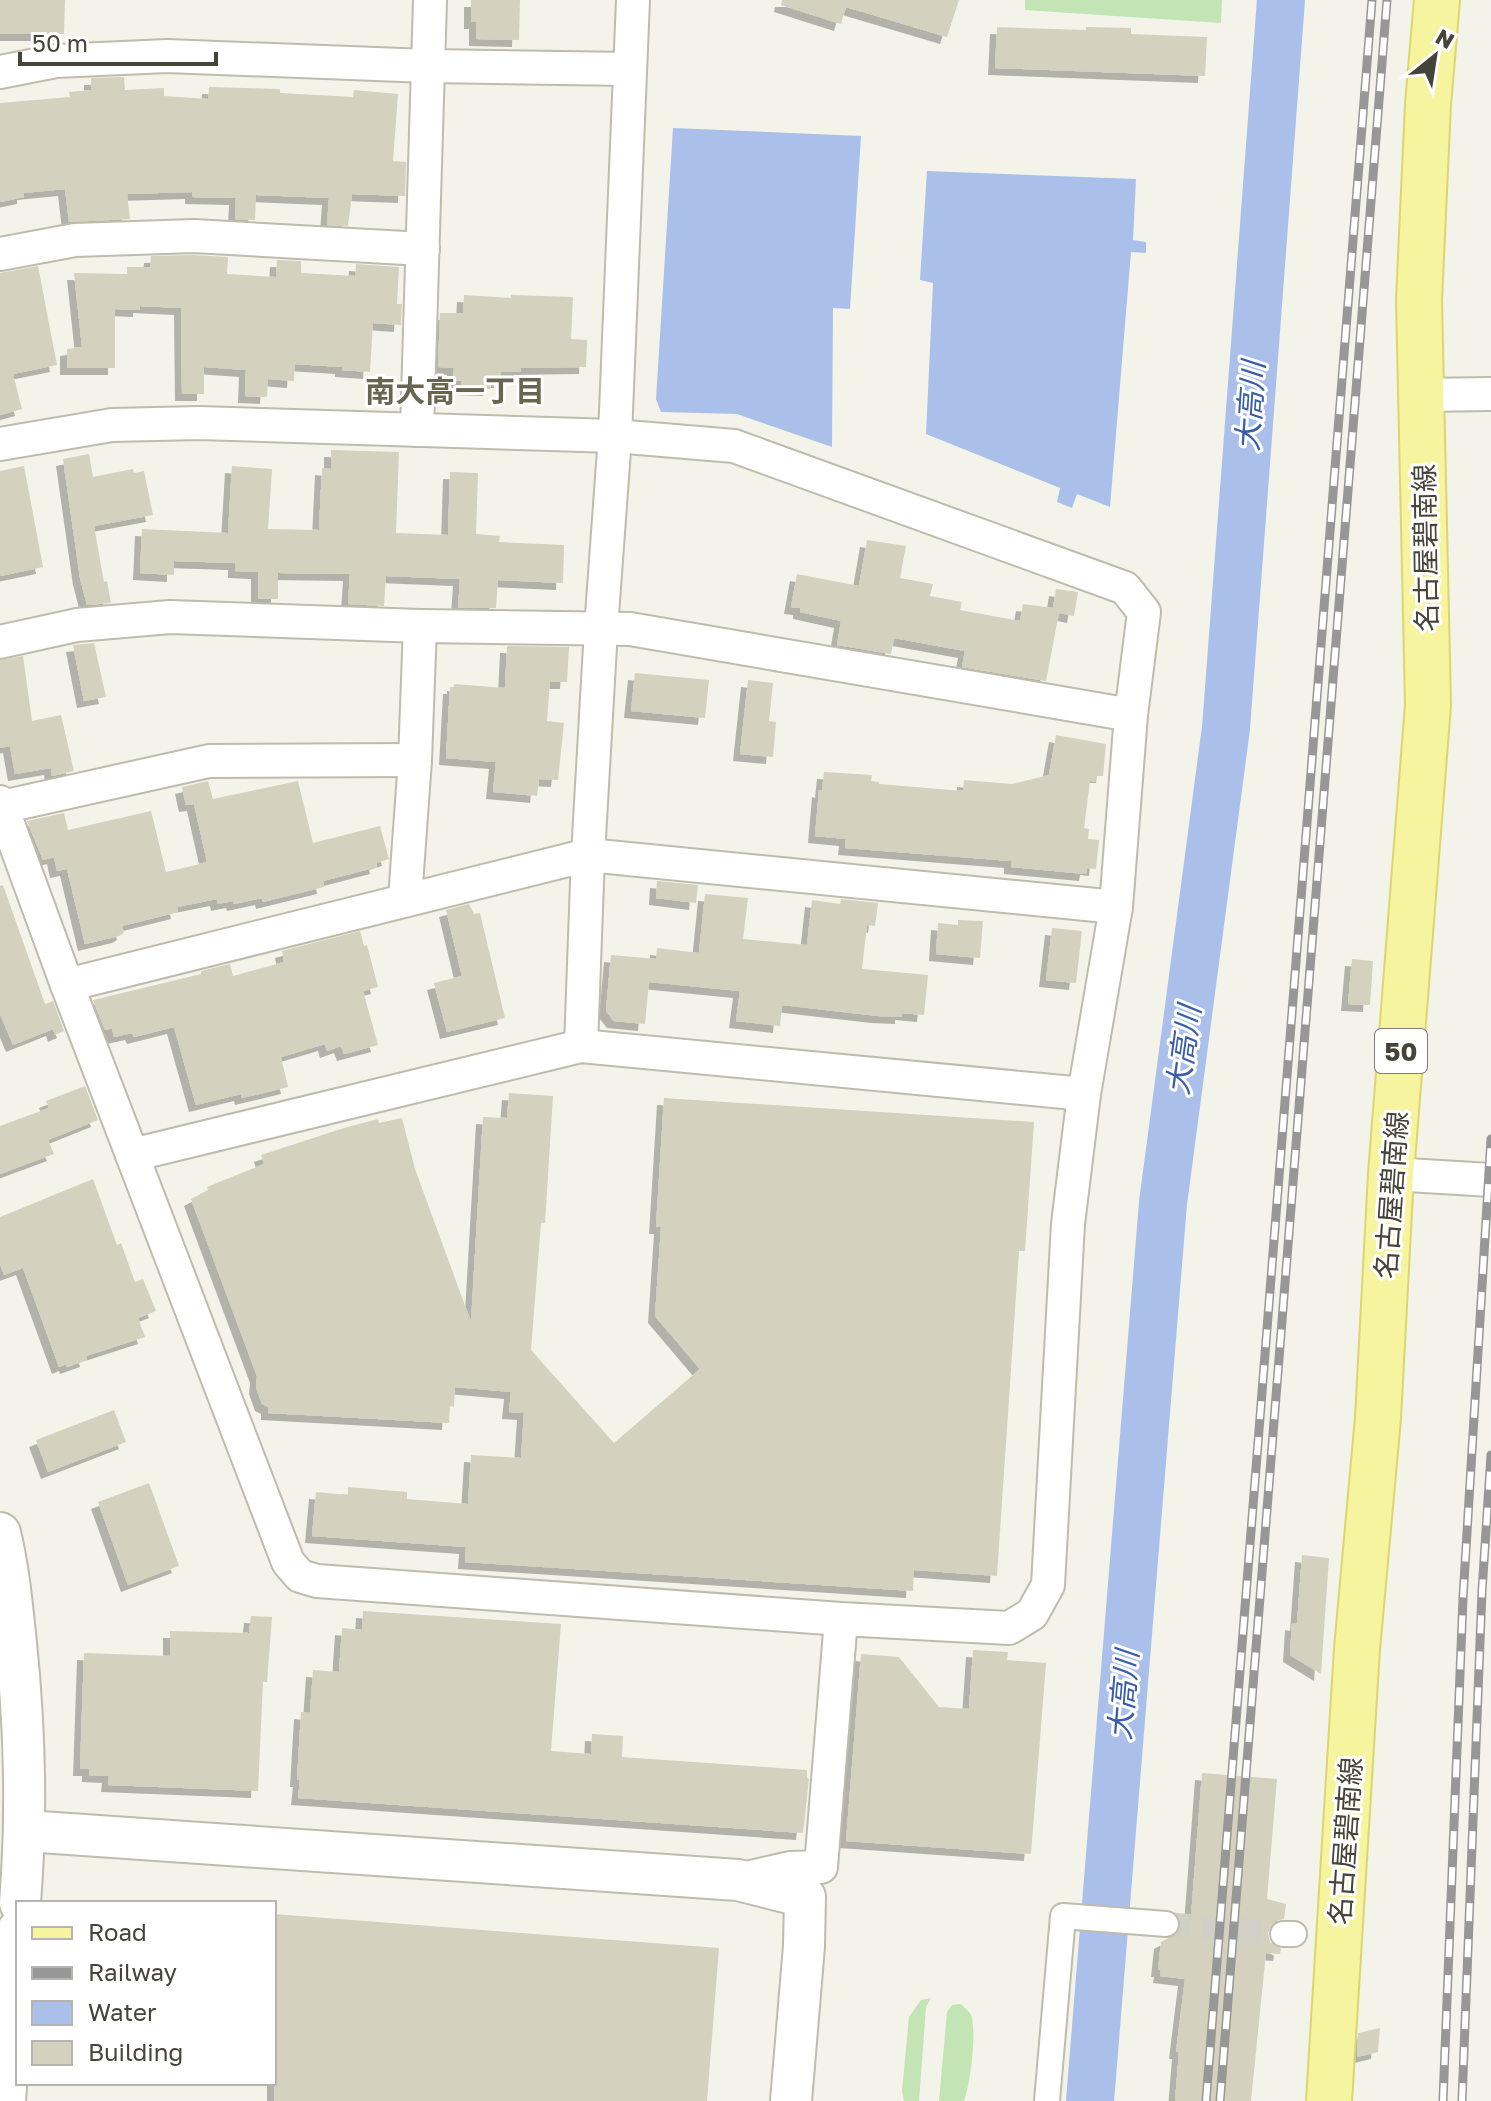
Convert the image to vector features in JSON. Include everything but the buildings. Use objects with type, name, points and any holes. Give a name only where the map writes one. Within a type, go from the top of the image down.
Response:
[{"type":"main road","name":"名古屋碧南線","points":[[1329,2101],[1357,1649],[1378,1418],[1391,1174],[1428,705],[1419,300],[1428,104],[1437,0]]},
{"type":"street","points":[[417,430],[430,0]]},
{"type":"street","points":[[581,1046],[588,855],[615,436],[633,0]]},
{"type":"street","points":[[0,72],[56,61],[167,56],[427,66],[630,69]]},
{"type":"street","points":[[0,254],[75,240],[194,236],[423,249]]},
{"type":"street","points":[[1421,395],[1491,394]]},
{"type":"street","points":[[0,444],[112,425],[199,423],[615,436],[734,446],[1125,588],[1144,612],[1131,715],[1116,907],[1084,1094],[1068,1224],[1048,1585],[1032,1614],[1009,1628],[841,1619],[317,1581],[300,1576],[288,1562],[1,804],[209,761],[415,760]]},
{"type":"street","points":[[0,642],[77,625],[170,617],[420,626],[630,629],[1131,715]]},
{"type":"street","points":[[405,899],[420,626]]},
{"type":"street","points":[[67,985],[588,855],[1116,907]]},
{"type":"street","points":[[132,1155],[581,1046],[1084,1094]]},
{"type":"street","points":[[1391,1174],[1491,1180]]},
{"type":"street","points":[[0,1533],[8,1566],[22,1703],[26,1831],[20,1901]]},
{"type":"street","points":[[738,1880],[790,1868],[821,1867],[841,1619]]},
{"type":"street","points":[[26,1831],[738,1880],[805,1897],[791,2101]]},
{"type":"street","points":[[1047,2101],[1063,1916],[1166,1924]]},
{"type":"street","points":[[5,2101],[16,1956]]},
{"type":"green space","points":[[1025,0],[1222,0],[1221,23],[1025,10]]},
{"type":"green space","points":[[931,1998],[926,2007],[919,2101],[904,2101],[902,2091],[909,2017],[921,2000]]},
{"type":"green space","points":[[961,2004],[970,2013],[973,2031],[966,2093],[964,2101],[939,2101],[947,2012],[952,2005]]},
{"type":"water","points":[[673,128],[861,136],[850,309],[833,308],[832,447],[737,414],[661,412],[656,399]]},
{"type":"water","points":[[927,171],[1136,179],[1133,240],[1146,242],[1146,253],[1131,252],[1110,507],[1077,494],[1072,508],[1057,502],[1060,488],[926,434],[933,283],[920,280]]},
{"type":"waterway","name":"大高川","points":[[1090,2101],[1163,1203],[1226,728],[1281,0]]},
{"type":"tunnel","points":[[1166,1924],[1283,1934]]},
{"type":"railway","points":[[1206,2101],[1372,0]]},
{"type":"railway","points":[[1220,2101],[1387,0]]},
{"type":"railway","points":[[1443,2101],[1463,1598],[1491,1139]]},
{"type":"railway","points":[[1462,2101],[1482,1591],[1491,1455]]},
{"type":"district","name":"南大高一丁目","points":[[455,391]]}]
